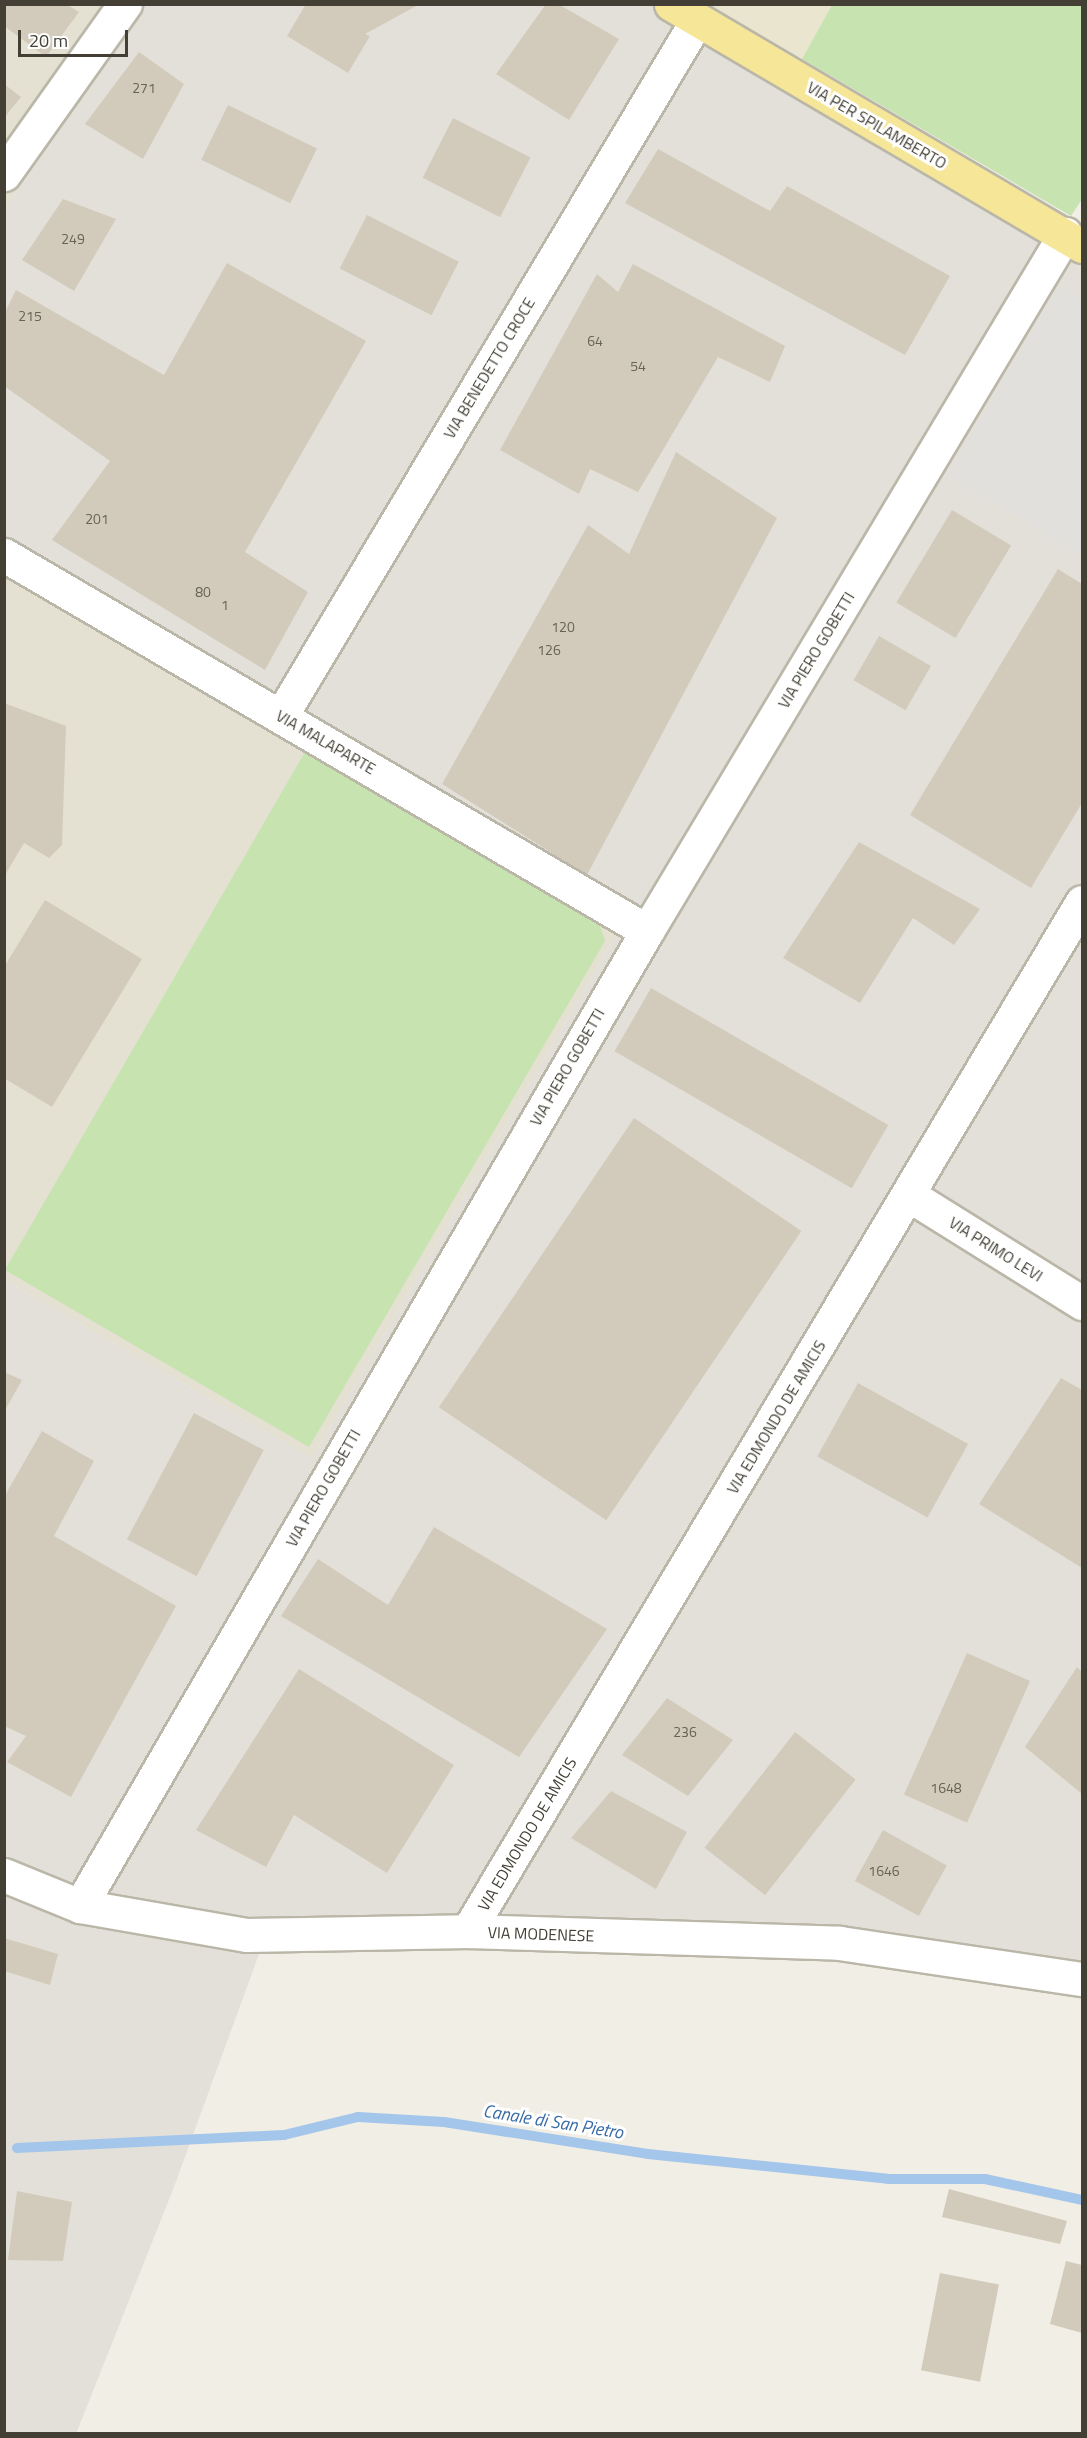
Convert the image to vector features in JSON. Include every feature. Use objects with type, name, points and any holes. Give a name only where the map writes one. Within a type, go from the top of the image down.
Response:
[{"type":"main road","name":"VIA PER SPILAMBERTO","points":[[684,12],[1074,240]]},
{"type":"street","points":[[4,174],[125,4]]},
{"type":"street","name":"VIA BENEDETTO CROCE","points":[[281,716],[684,12]]},
{"type":"street","name":"VIA PIERO GOBETTI","points":[[80,1906],[647,931],[1074,240]]},
{"type":"street","name":"VIA MALAPARTE","points":[[4,555],[647,931]]},
{"type":"street","name":"VIA EDMONDO DE AMICIS","points":[[468,1931],[1083,902]]},
{"type":"street","name":"VIA PRIMO LEVI","points":[[909,1195],[1083,1303]]},
{"type":"street","name":"VIA MODENESE","points":[[4,1875],[80,1906],[246,1935],[468,1931],[840,1943],[1083,1979]]},
{"type":"shaded area","points":[[5,5],[141,5],[5,210]]},
{"type":"shaded area","points":[[141,5],[678,5],[1082,240],[1082,1965],[634,1941],[266,1935],[174,2187],[76,2434],[5,2433],[5,1280],[312,1458],[619,930],[5,575],[5,210]]},
{"type":"shaded area","points":[[709,5],[832,5],[802,59]]},
{"type":"shaded area","points":[[1059,286],[1082,300],[1082,555],[948,475]]},
{"type":"shaded area","points":[[5,575],[619,930],[312,1458],[5,1280]]},
{"type":"green space","points":[[832,5],[1082,5],[1082,199],[1071,216],[802,59]]},
{"type":"green space","points":[[305,752],[600,926],[605,941],[309,1447],[5,1270]]},
{"type":"building","points":[[4,4],[66,4],[79,12],[46,57],[4,26]]},
{"type":"building","points":[[306,4],[420,4],[365,34],[370,36],[348,73],[287,36]]},
{"type":"building","points":[[546,4],[558,4],[619,39],[569,120],[496,74]]},
{"type":"building","points":[[139,52],[184,84],[143,159],[85,124]]},
{"type":"building","points":[[4,84],[21,97],[4,118]]},
{"type":"building","points":[[228,105],[317,148],[290,203],[201,160]]},
{"type":"building","points":[[453,118],[531,157],[500,217],[423,178]]},
{"type":"building","points":[[658,149],[770,211],[787,186],[950,276],[905,355],[625,203]]},
{"type":"building","points":[[63,199],[116,219],[74,291],[22,260]]},
{"type":"building","points":[[367,215],[459,262],[432,315],[340,268]]},
{"type":"building","points":[[227,263],[366,341],[245,552],[308,592],[265,670],[52,540],[110,461],[4,386],[4,314],[16,290],[164,375]]},
{"type":"building","points":[[633,264],[785,346],[770,382],[718,357],[638,492],[590,469],[579,494],[500,450],[597,274],[618,292]]},
{"type":"building","points":[[676,452],[777,518],[587,875],[442,784],[588,525],[629,554]]},
{"type":"building","points":[[952,510],[1011,546],[956,638],[896,603]]},
{"type":"building","points":[[1058,569],[1082,584],[1082,803],[1031,888],[910,815]]},
{"type":"building","points":[[879,636],[931,666],[905,710],[854,680]]},
{"type":"building","points":[[4,703],[66,726],[62,845],[49,858],[24,843],[4,877]]},
{"type":"building","points":[[859,842],[980,909],[954,945],[913,918],[860,1003],[783,958]]},
{"type":"building","points":[[45,900],[142,959],[52,1107],[4,1078],[4,967]]},
{"type":"building","points":[[651,988],[888,1125],[852,1188],[615,1051]]},
{"type":"building","points":[[634,1118],[801,1231],[606,1520],[439,1407]]},
{"type":"building","points":[[4,1372],[22,1380],[4,1412]]},
{"type":"building","points":[[1061,1378],[1082,1390],[1082,1568],[979,1504]]},
{"type":"building","points":[[858,1383],[968,1444],[927,1518],[817,1456]]},
{"type":"building","points":[[194,1413],[264,1450],[197,1576],[127,1539]]},
{"type":"building","points":[[42,1431],[94,1461],[54,1536],[176,1606],[71,1797],[7,1762],[26,1736],[4,1726],[4,1497]]},
{"type":"building","points":[[434,1527],[607,1629],[519,1757],[281,1616],[318,1559],[388,1605]]},
{"type":"building","points":[[967,1653],[1030,1681],[967,1823],[904,1795]]},
{"type":"building","points":[[1077,1667],[1082,1672],[1082,1794],[1025,1747]]},
{"type":"building","points":[[299,1669],[454,1765],[387,1873],[294,1815],[266,1867],[196,1830]]},
{"type":"building","points":[[667,1698],[733,1740],[688,1796],[622,1755]]},
{"type":"building","points":[[795,1732],[856,1779],[765,1895],[704,1848]]},
{"type":"building","points":[[611,1791],[687,1832],[656,1889],[571,1838]]},
{"type":"building","points":[[883,1830],[947,1865],[919,1916],[855,1881]]},
{"type":"building","points":[[4,1938],[58,1954],[50,1985],[4,1971]]},
{"type":"building","points":[[949,2189],[1067,2221],[1060,2244],[942,2217]]},
{"type":"building","points":[[17,2191],[72,2202],[63,2261],[8,2260]]},
{"type":"building","points":[[1066,2261],[1082,2265],[1082,2333],[1050,2324]]},
{"type":"building","points":[[940,2273],[999,2284],[980,2382],[921,2370]]},
{"type":"waterway","name":"Canale di San Pietro","points":[[17,2148],[284,2135],[358,2117],[444,2122],[648,2154],[888,2179],[985,2179],[1082,2200]]}]
